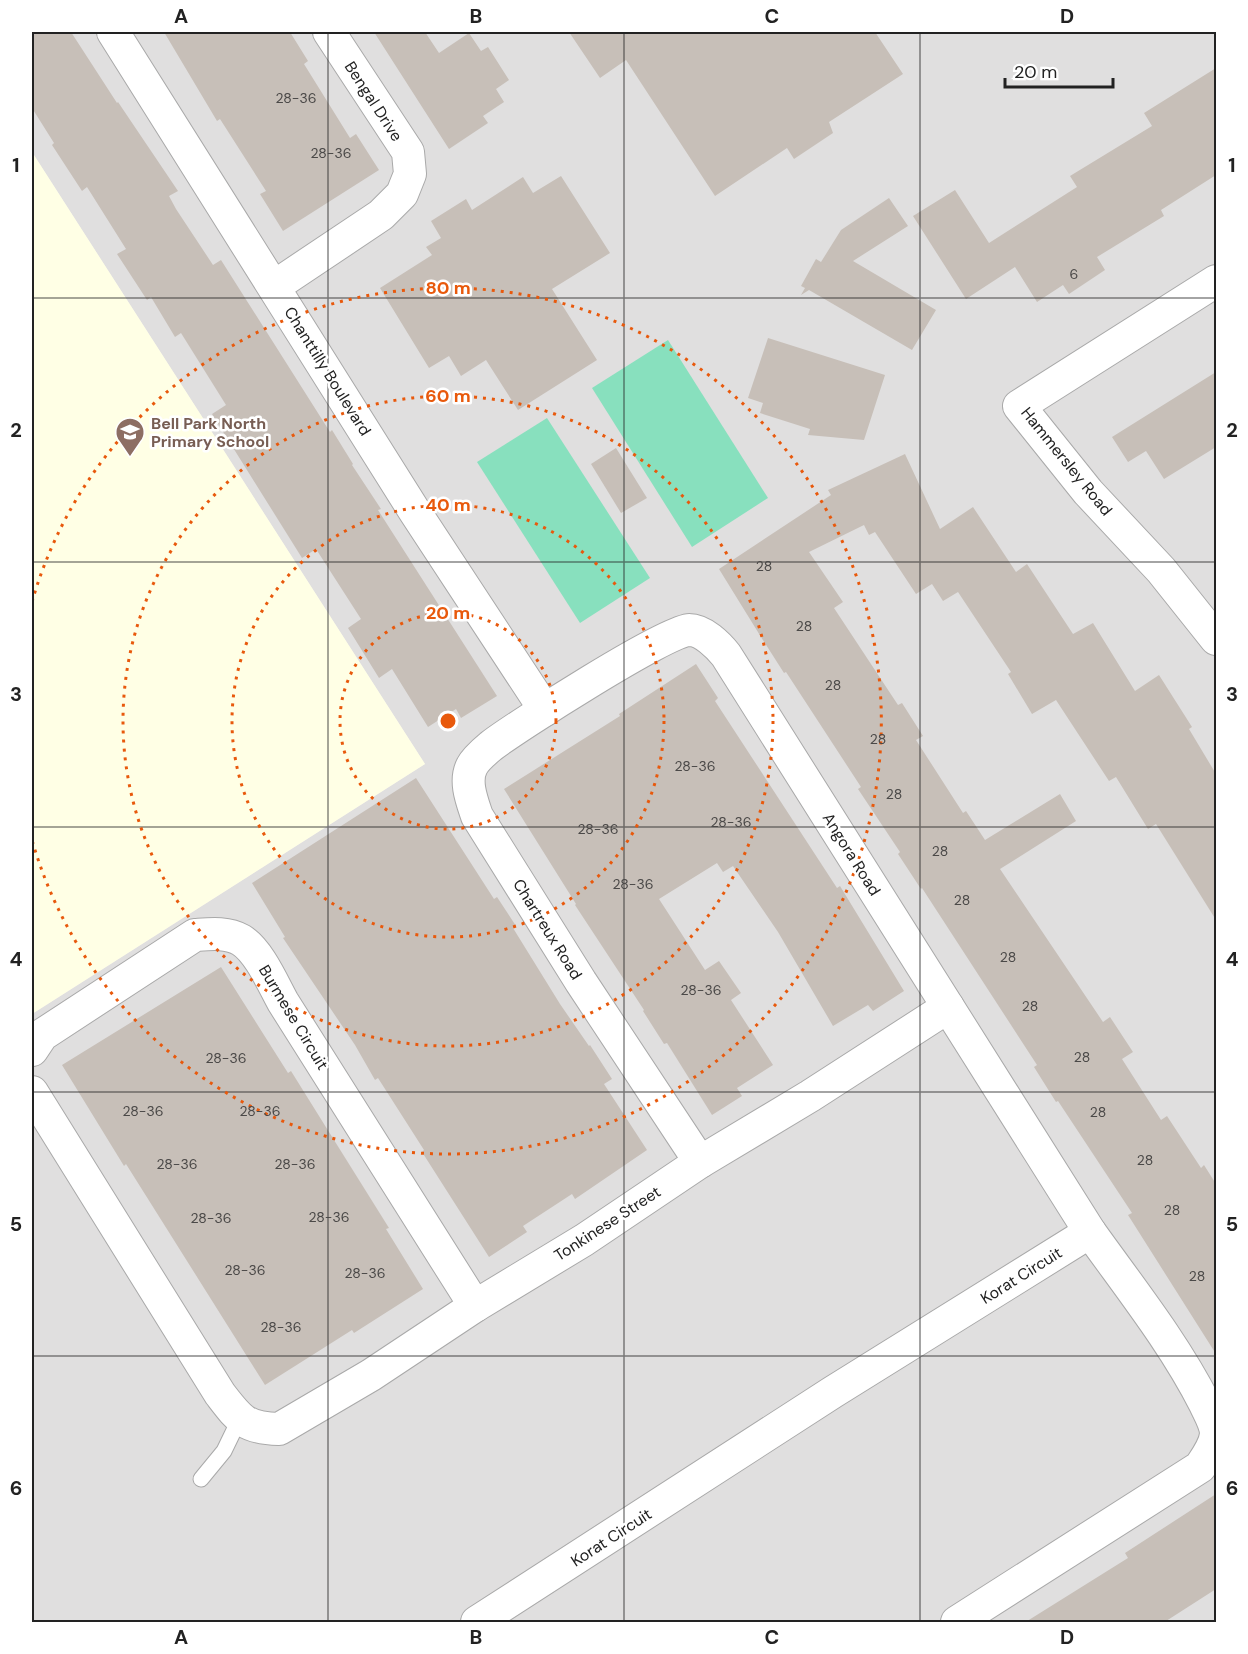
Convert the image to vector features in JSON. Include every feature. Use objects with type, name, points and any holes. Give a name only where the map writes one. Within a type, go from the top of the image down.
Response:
[{"type":"street","name":"Chanttilly Boulevard","points":[[113,32],[275,286],[415,512],[545,710]]},
{"type":"street","name":"Bengal Drive","points":[[275,286],[381,215],[402,194],[410,174],[408,152],[329,32]]},
{"type":"street","name":"Hammersley Road","points":[[1216,281],[1019,406],[1088,492],[1161,570],[1216,639]]},
{"type":"street","name":"Angora Road","points":[[545,710],[671,635],[689,630],[713,639],[726,655],[1090,1232]]},
{"type":"street","name":"Chartreux Road","points":[[545,710],[490,747],[472,767],[469,789],[477,816],[587,992],[700,1161]]},
{"type":"street","name":"Burmese Circuit","points":[[32,1050],[42,1035],[195,935],[216,933],[241,940],[258,958],[283,1002],[475,1306]]},
{"type":"street","name":"Tonkinese Street","points":[[251,1424],[279,1429],[371,1375],[475,1306],[584,1240],[700,1161],[810,1096],[948,1007]]},
{"type":"street","points":[[32,1092],[220,1394],[251,1424]]},
{"type":"street","points":[[957,1623],[1200,1467],[1215,1445],[1216,1435],[1211,1418],[1196,1387],[1151,1318],[1090,1232]]},
{"type":"street","name":"Korat Circuit","points":[[477,1623],[833,1392],[1090,1232]]},
{"type":"lane","points":[[201,1479],[224,1451],[251,1424]]},
{"type":"shaded area","points":[[32,32],[1216,32],[1216,1622],[32,1622],[32,1014],[425,764],[32,152]]},
{"type":"shaded area","name":"Bell Park North Primary School","points":[[32,152],[425,764],[32,1014]]},
{"type":"green space","points":[[668,340],[768,498],[692,547],[592,388]]},
{"type":"green space","points":[[547,418],[650,578],[580,623],[477,462]]},
{"type":"building","points":[[32,32],[71,32],[178,191],[169,196],[176,209],[213,265],[221,260],[330,432],[332,430],[381,509],[378,510],[497,696],[461,718],[456,709],[428,727],[392,669],[379,678],[348,628],[361,619],[316,549],[302,558],[212,414],[226,405],[181,333],[175,337],[151,297],[147,300],[117,254],[126,249],[87,187],[82,191],[52,145],[54,143],[32,108]]},
{"type":"building","points":[[164,32],[290,32],[308,61],[304,64],[350,138],[356,134],[379,170],[283,231],[260,194],[266,191],[220,119],[217,121]]},
{"type":"building","points":[[374,32],[425,32],[439,53],[469,33],[481,51],[488,47],[509,80],[496,89],[504,102],[483,116],[488,123],[449,149]]},
{"type":"building","points":[[569,32],[875,32],[903,74],[829,122],[833,133],[794,159],[787,148],[715,196],[626,60],[600,78]]},
{"type":"building","points":[[1216,68],[1216,175],[1161,210],[1164,216],[1097,257],[1105,270],[1069,294],[1063,285],[1037,302],[1015,267],[966,299],[913,216],[955,190],[989,243],[1077,187],[1070,176],[1152,126],[1144,113]]},
{"type":"building","points":[[561,176],[610,253],[552,289],[597,360],[518,410],[486,360],[461,376],[449,356],[429,368],[380,288],[432,255],[426,247],[441,238],[431,221],[466,199],[472,210],[523,177],[533,193]]},
{"type":"building","points":[[889,198],[908,226],[853,261],[936,310],[912,350],[809,290],[801,295],[805,288],[801,286],[816,259],[821,262],[841,230]]},
{"type":"building","points":[[768,338],[885,375],[864,440],[808,435],[810,429],[760,413],[763,403],[748,398]]},
{"type":"building","points":[[1216,372],[1216,447],[1164,479],[1146,451],[1128,462],[1112,437]]},
{"type":"building","points":[[616,448],[647,498],[621,513],[591,464]]},
{"type":"building","points":[[905,454],[940,529],[973,507],[1016,572],[1027,564],[1073,634],[1093,623],[1135,691],[1159,675],[1192,727],[1189,729],[1216,774],[1216,920],[1156,824],[1148,829],[1116,777],[1109,781],[1056,700],[1032,714],[1008,674],[1011,672],[958,592],[943,601],[932,584],[916,594],[875,532],[869,535],[864,525],[809,552],[843,602],[834,608],[898,705],[902,703],[923,736],[916,740],[963,813],[966,811],[985,840],[1060,794],[1076,821],[1000,869],[1103,1022],[1110,1017],[1133,1052],[1122,1059],[1161,1120],[1167,1116],[1201,1168],[1204,1165],[1216,1184],[1216,1354],[1128,1215],[1132,1213],[1058,1101],[1056,1102],[1034,1067],[1037,1065],[898,854],[900,852],[858,789],[861,787],[786,672],[784,673],[719,569],[831,495],[828,490]]},
{"type":"building","points":[[696,664],[718,698],[715,701],[837,888],[840,886],[904,991],[873,1011],[868,1005],[833,1026],[778,932],[733,866],[723,872],[717,863],[659,899],[705,970],[719,961],[741,993],[731,1000],[773,1065],[737,1088],[742,1096],[712,1115],[575,905],[504,789],[620,716],[619,714]]},
{"type":"building","points":[[416,778],[494,899],[497,897],[516,926],[513,928],[560,1004],[612,1079],[604,1084],[647,1150],[575,1199],[572,1194],[523,1226],[527,1232],[489,1257],[378,1078],[375,1080],[355,1045],[283,938],[285,937],[252,883]]},
{"type":"building","points":[[221,967],[288,1073],[291,1071],[389,1228],[386,1229],[423,1289],[354,1333],[352,1330],[265,1385],[62,1065]]},
{"type":"building","points":[[1216,1494],[1216,1589],[1163,1623],[1024,1623],[1128,1558],[1125,1553]]},
{"type":"place","name":"Bell Park North Primary School","points":[[130,458]]}]
